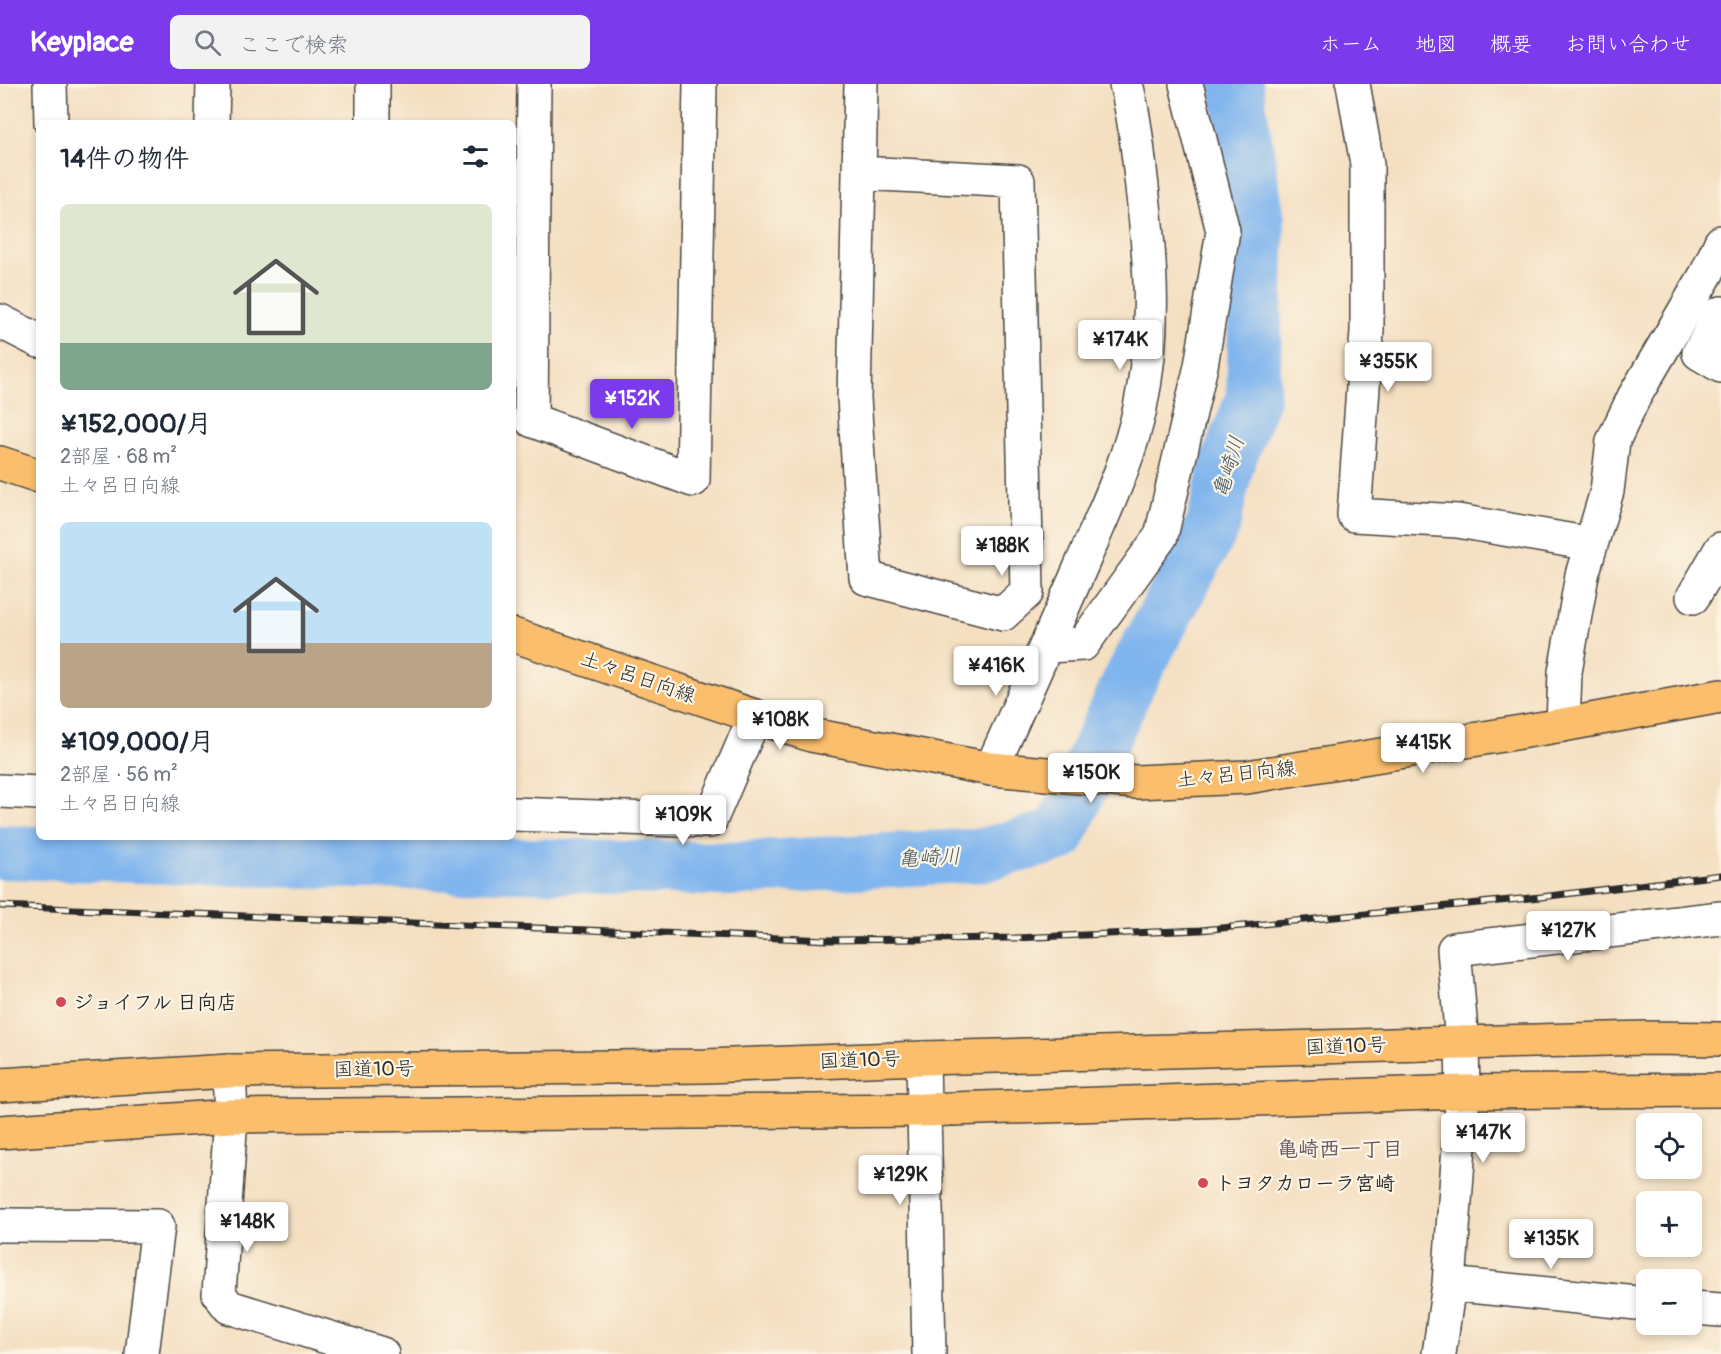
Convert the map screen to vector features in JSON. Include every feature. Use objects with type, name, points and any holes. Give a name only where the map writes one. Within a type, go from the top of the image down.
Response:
[{"type":"main road","points":[[0,463],[36,475]]},
{"type":"main road","name":"土々呂日向線","points":[[516,636],[811,735],[991,769],[1120,781],[1247,777],[1563,725],[1721,696]]},
{"type":"main road","name":"国道10号","points":[[0,1085],[229,1071],[706,1066],[1645,1038],[1721,1039]]},
{"type":"main road","points":[[0,1132],[231,1116],[923,1110],[1463,1092],[1721,1090]]},
{"type":"street","points":[[50,84],[51,120]]},
{"type":"street","points":[[212,120],[213,84]]},
{"type":"street","points":[[373,120],[374,84]]},
{"type":"street","points":[[534,84],[531,420],[693,480],[700,84]]},
{"type":"street","points":[[860,173],[1018,181],[1027,592],[1003,614],[866,578],[854,398],[861,84]]},
{"type":"street","points":[[991,769],[1047,646],[1114,488],[1131,445],[1140,407],[1151,309],[1150,258],[1133,111],[1126,84]]},
{"type":"street","points":[[1047,646],[1083,644],[1161,536],[1202,366],[1223,231],[1186,84]]},
{"type":"street","points":[[1353,84],[1367,164],[1367,331],[1354,515],[1458,521],[1591,544]]},
{"type":"street","points":[[1563,725],[1565,672],[1582,576],[1607,491],[1614,441],[1634,397],[1707,273],[1721,242]]},
{"type":"street","points":[[1721,314],[1700,353],[1721,366]]},
{"type":"street","points":[[0,321],[36,339]]},
{"type":"street","points":[[1693,597],[1721,549]]},
{"type":"street","points":[[516,814],[710,821],[755,716]]},
{"type":"street","points":[[0,791],[36,793]]},
{"type":"street","points":[[1439,1354],[1449,1284],[1463,1092],[1462,1043],[1454,949],[1721,918]]},
{"type":"street","points":[[923,1058],[928,1354]]},
{"type":"street","points":[[229,1071],[231,1116],[219,1294],[229,1307],[382,1354]]},
{"type":"street","points":[[0,1225],[158,1226],[144,1353]]},
{"type":"street","points":[[1449,1284],[1636,1303]]},
{"type":"street","points":[[1702,1309],[1721,1310]]},
{"type":"waterway","name":"亀崎川","points":[[0,852],[308,861],[729,869],[982,855],[1059,835],[1129,682],[1213,526],[1227,464],[1253,398],[1258,219],[1236,84]]},
{"type":"railway","points":[[0,906],[829,940],[1014,938],[1201,930],[1541,897],[1721,875]]},
{"type":"place","name":"ジョイフル 日向店","points":[[61,1002]]},
{"type":"place","name":"トヨタカローラ宮崎","points":[[1203,1183]]},
{"type":"district","name":"亀崎西一丁目","points":[[1340,1149]]}]
